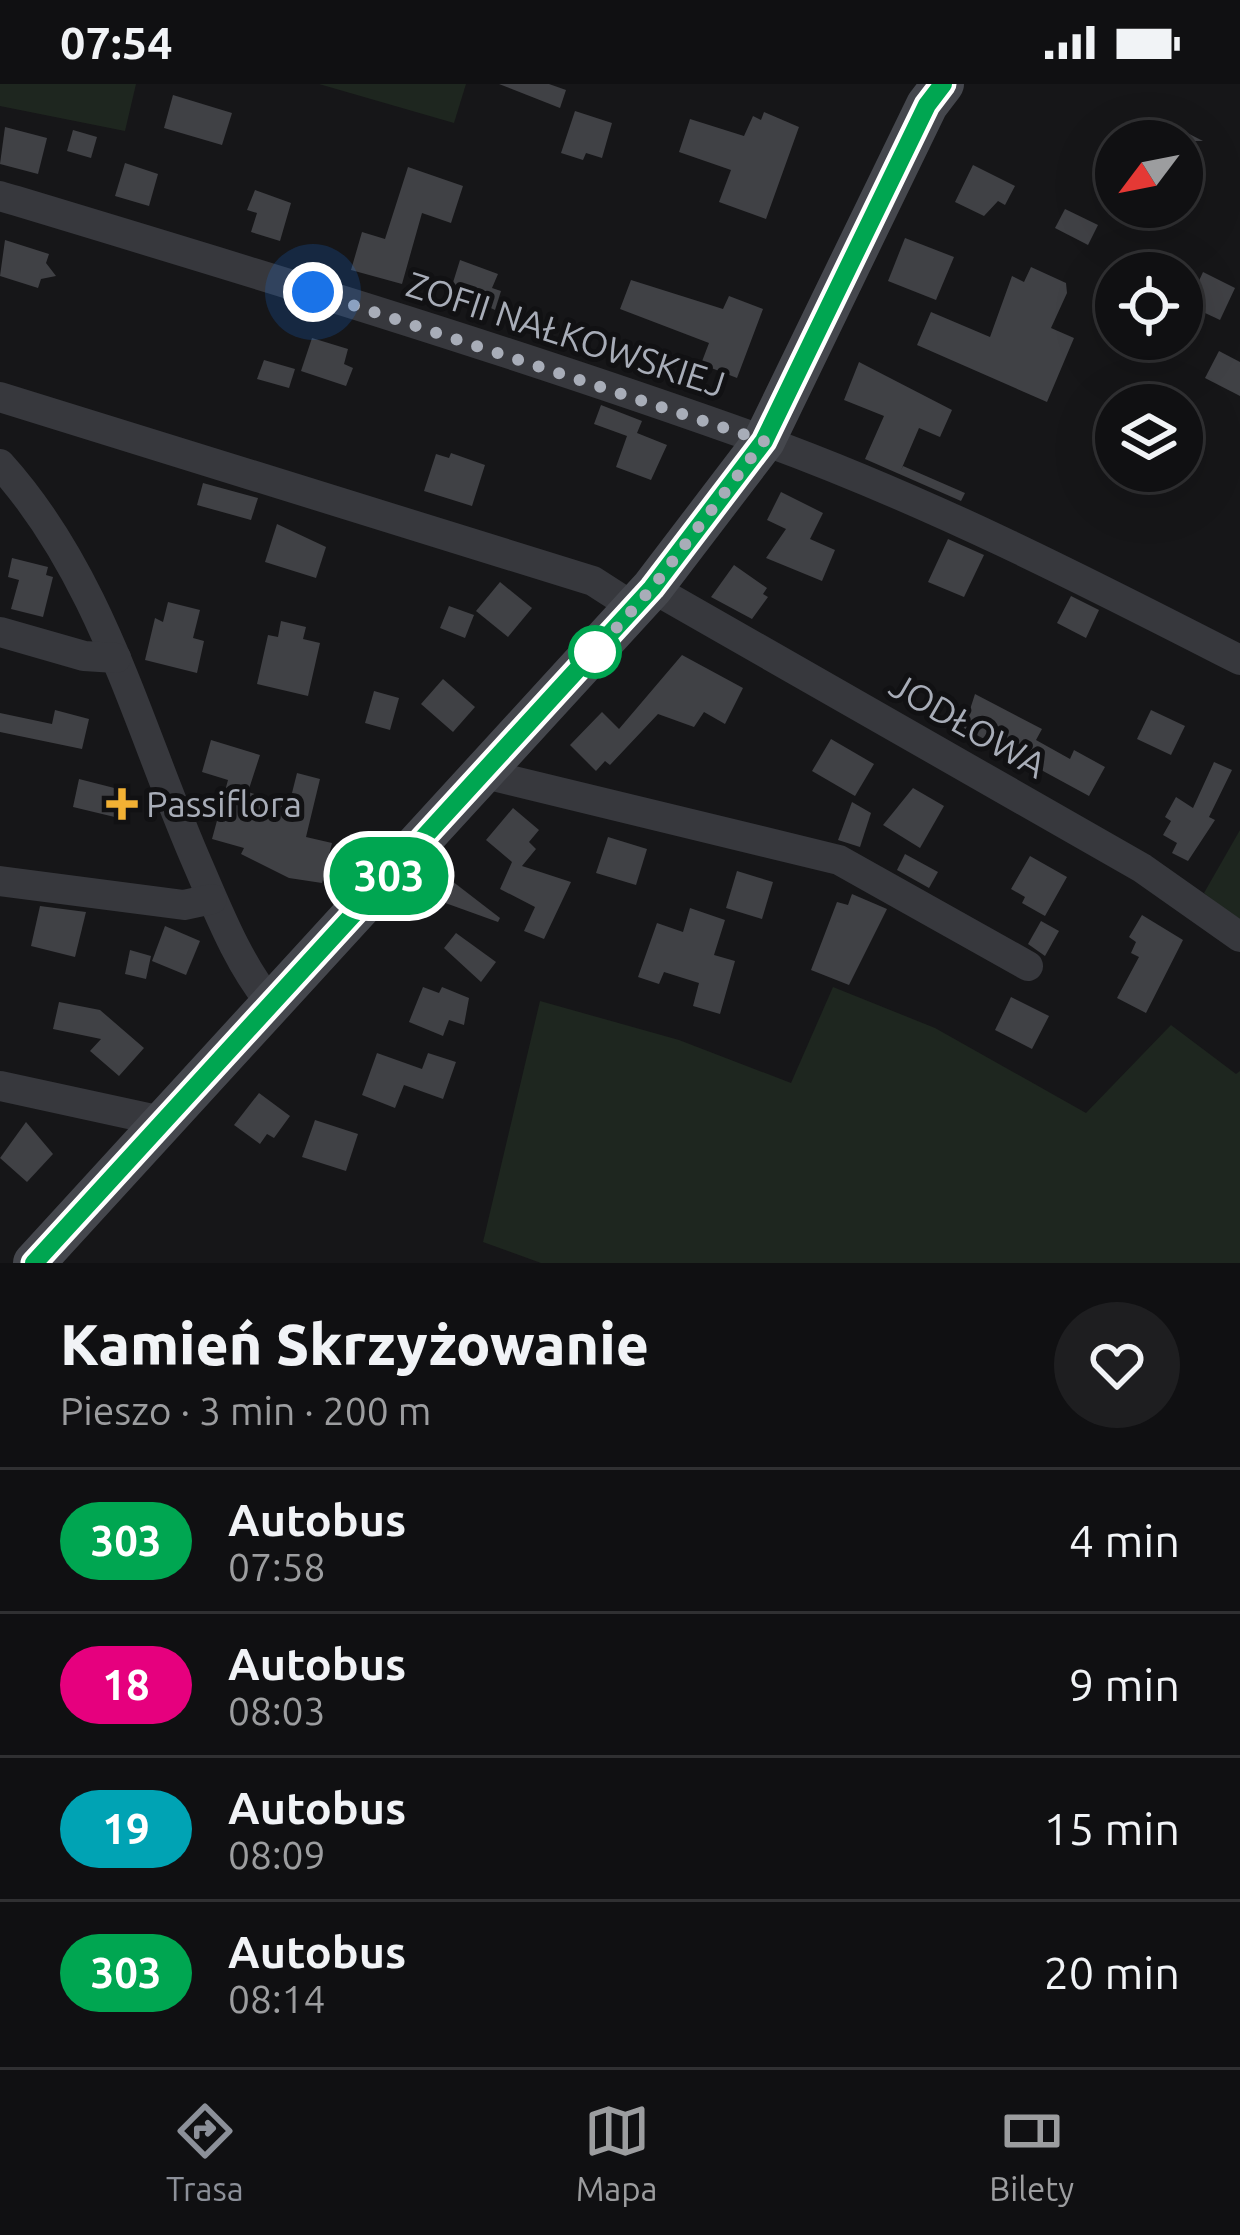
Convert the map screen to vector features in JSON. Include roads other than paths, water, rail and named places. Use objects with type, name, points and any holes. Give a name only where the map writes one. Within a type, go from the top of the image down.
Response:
[{"type":"street","points":[[34,1263],[644,598],[764,441],[932,91]]},
{"type":"street","name":"ZOFII NAŁKOWSKIEJ","points":[[0,196],[268,277],[764,441],[1026,550],[1240,660]]},
{"type":"street","name":"JODŁOWA","points":[[0,397],[644,598],[1142,868],[1240,937]]},
{"type":"street","points":[[0,464],[59,542],[116,658],[212,899],[271,1003]]},
{"type":"street","points":[[0,632],[84,656],[116,658]]},
{"type":"street","points":[[484,774],[839,860],[1028,966]]},
{"type":"street","points":[[0,881],[184,905],[212,899]]},
{"type":"street","points":[[0,1086],[166,1122]]},
{"type":"place","name":"Passiflora","points":[[122,804]]}]
